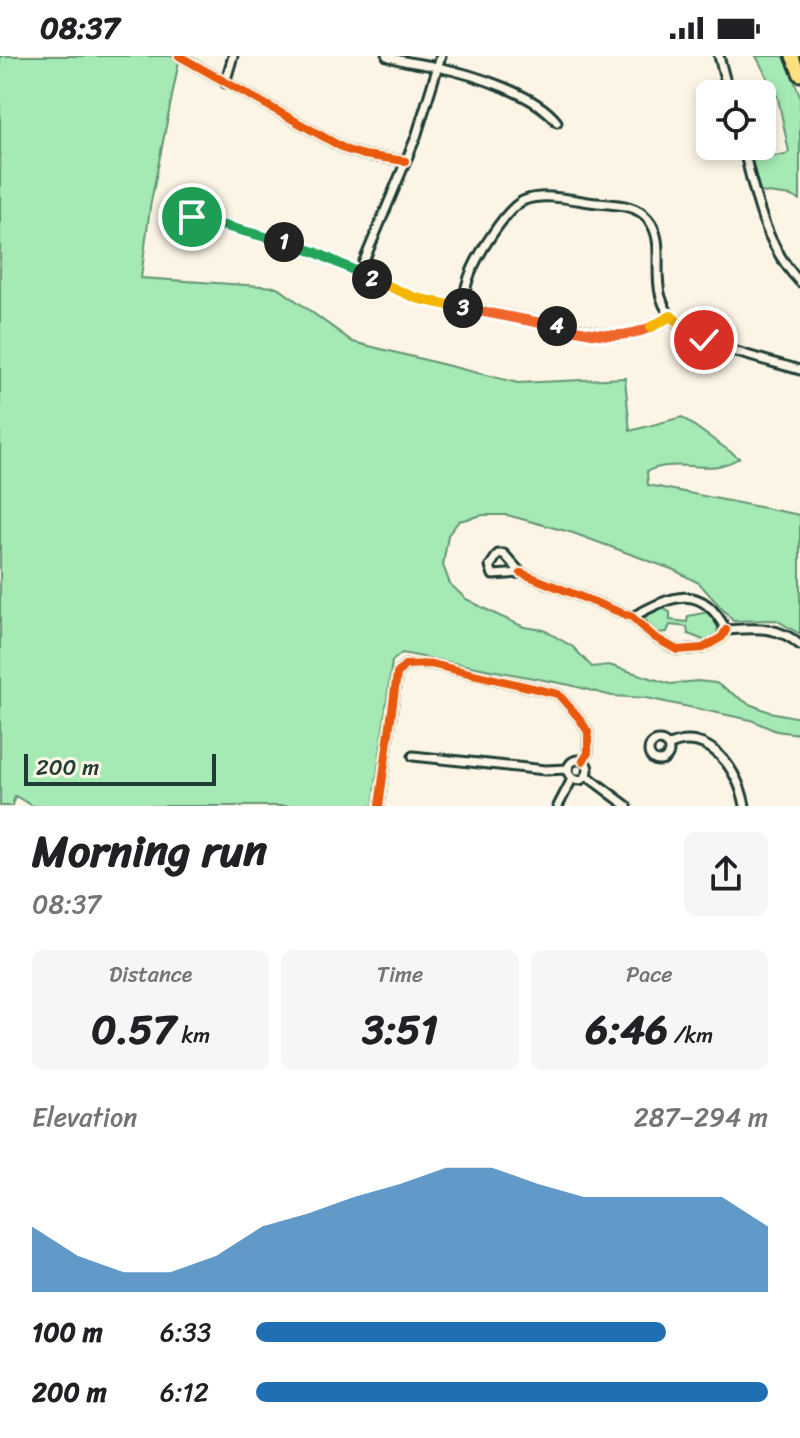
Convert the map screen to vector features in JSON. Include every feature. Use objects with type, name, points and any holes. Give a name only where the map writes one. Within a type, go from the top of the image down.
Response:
[{"type":"highway","points":[[792,56],[800,75]]},
{"type":"street","points":[[179,56],[347,150],[405,161]]},
{"type":"street","points":[[225,83],[233,56]]},
{"type":"street","points":[[387,56],[408,63],[438,67],[536,103],[557,122]]},
{"type":"street","points":[[359,273],[405,161],[441,56]]},
{"type":"street","points":[[719,56],[725,80]]},
{"type":"street","points":[[747,160],[767,232],[782,260],[800,282]]},
{"type":"street","points":[[462,307],[471,272],[507,214],[526,199],[543,197],[619,205],[646,216],[656,234],[658,289],[671,316],[686,330],[704,340],[800,370]]},
{"type":"street","points":[[175,217],[199,219],[299,246],[408,296],[462,307],[617,336],[639,332],[671,316]]},
{"type":"street","points":[[521,573],[632,617],[662,642],[684,651],[707,646],[722,637],[726,630]]},
{"type":"street","points":[[632,617],[672,597],[689,598],[708,607],[726,630]]},
{"type":"street","points":[[726,630],[769,629],[789,636],[800,645]]},
{"type":"street","points":[[379,806],[397,674],[405,665],[431,664],[558,694],[588,732],[588,753],[583,761]]},
{"type":"street","points":[[668,746],[692,742],[724,759],[737,777],[745,806]]},
{"type":"street","points":[[413,756],[545,770],[568,769],[575,760],[583,761],[588,766],[587,776],[582,780],[572,779]]},
{"type":"street","points":[[558,806],[572,779],[568,769]]},
{"type":"street","points":[[587,776],[627,806]]},
{"type":"green space","points":[[0,56],[180,56],[150,207],[141,278],[277,287],[353,342],[518,383],[625,378],[630,431],[682,417],[739,458],[721,466],[657,468],[647,471],[648,485],[800,515],[800,634],[776,620],[733,621],[699,583],[674,570],[573,533],[507,515],[483,515],[459,521],[448,535],[443,565],[450,584],[466,599],[524,627],[544,630],[573,647],[592,667],[609,665],[670,684],[697,681],[716,683],[749,704],[800,718],[800,734],[776,731],[751,720],[646,698],[612,696],[402,653],[392,661],[373,806],[33,806],[15,796],[12,806],[0,806]]},
{"type":"green space","points":[[756,56],[785,56],[800,96],[800,200],[760,192],[751,160],[776,160],[776,155],[789,152],[776,94],[776,80],[769,80]]},
{"type":"green space","points":[[658,606],[670,612],[670,620],[687,622],[688,616],[708,612],[718,626],[717,636],[709,642],[688,634],[687,627],[670,625],[667,632],[656,633],[644,618]]},
{"type":"cycle path","points":[[179,56],[347,150],[405,161]]},
{"type":"cycle path","points":[[175,217],[199,219],[299,246],[416,298],[617,336],[639,332],[671,316]]},
{"type":"cycle path","points":[[521,573],[632,617],[654,637],[677,650],[703,648],[722,637],[726,630]]},
{"type":"cycle path","points":[[379,806],[397,674],[405,665],[431,664],[558,694],[588,732],[588,753],[583,761]]},
{"type":"route","points":[[192,217],[299,246],[416,298],[617,336],[650,328],[671,316],[686,330],[704,340]]}]
